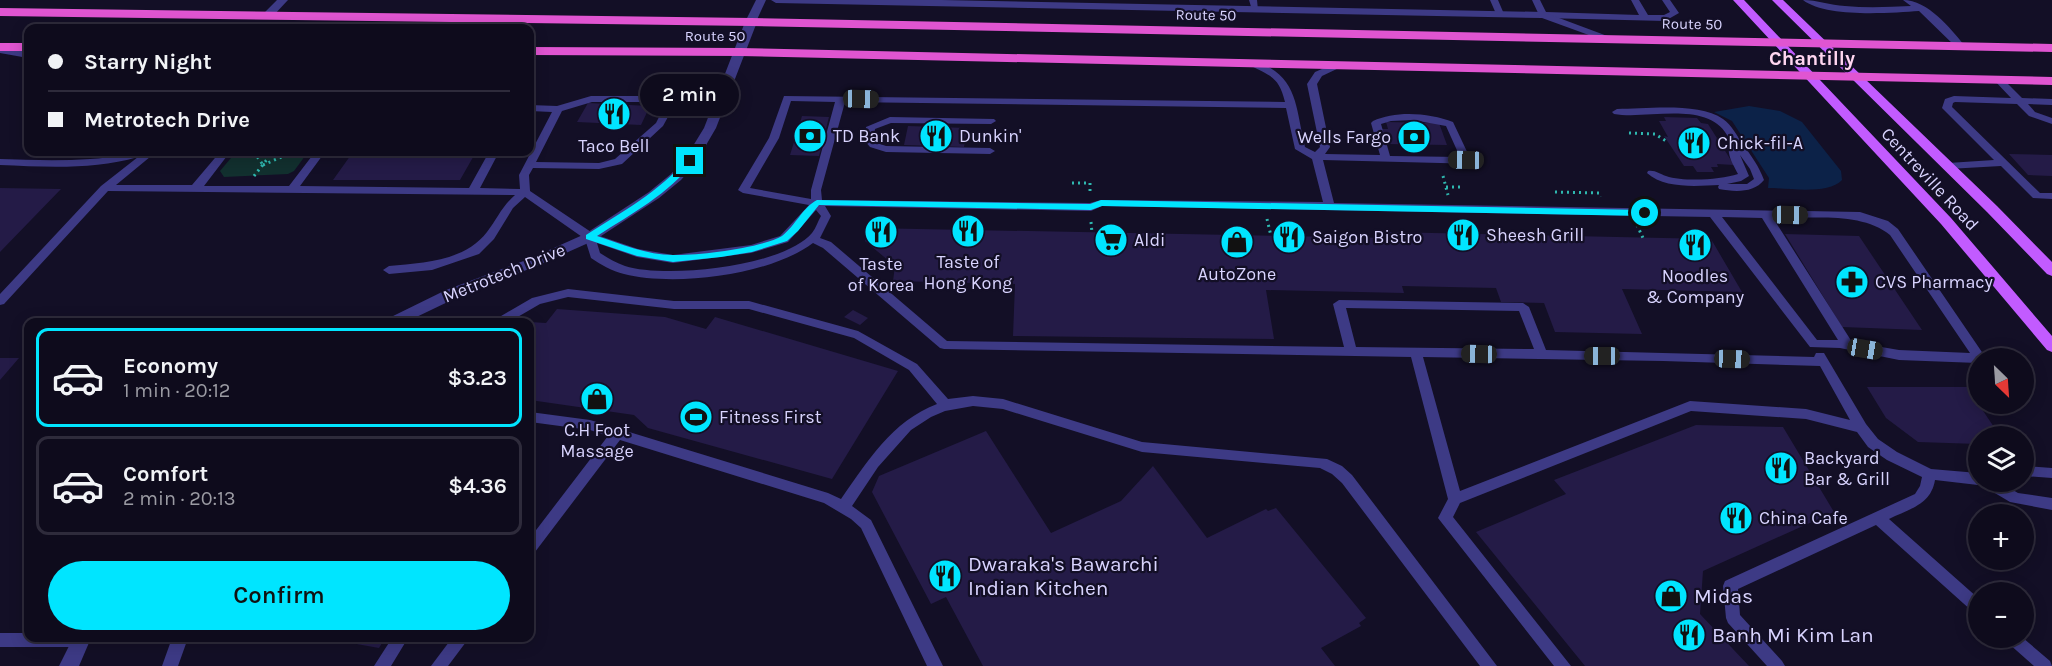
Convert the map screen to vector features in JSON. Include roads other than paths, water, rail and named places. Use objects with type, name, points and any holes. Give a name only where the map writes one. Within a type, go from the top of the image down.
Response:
[{"type":"highway","name":"Route 50","points":[[0,12],[751,22],[2052,48]]},
{"type":"highway","points":[[0,49],[24,47]]},
{"type":"highway","name":"Route 50","points":[[534,51],[740,52],[2052,81]]},
{"type":"main road","name":"Centreville Road","points":[[1738,0],[1946,221],[2052,346]]},
{"type":"main road","name":"Centreville Road","points":[[1777,0],[2052,271]]},
{"type":"street","points":[[269,14],[283,0]]},
{"type":"street","name":"Metrotech Drive","points":[[402,318],[451,294],[534,262],[590,237],[654,195],[676,177],[690,161],[710,128],[761,0]]},
{"type":"street","points":[[776,0],[1254,4],[1543,15],[1612,39]]},
{"type":"street","points":[[69,666],[81,642]]},
{"type":"lane","points":[[1494,0],[1500,14]]},
{"type":"lane","points":[[1536,0],[1543,15],[1665,18],[1675,13],[1666,0]]},
{"type":"lane","points":[[1635,0],[1645,17]]},
{"type":"lane","points":[[1807,0],[1824,6],[1919,9]]},
{"type":"lane","points":[[1907,0],[1928,13],[1960,46]]},
{"type":"lane","points":[[0,49],[24,54]]},
{"type":"lane","points":[[1252,63],[1281,78],[1286,87],[1300,149],[1317,158],[1479,161]]},
{"type":"lane","points":[[1317,158],[1325,147],[1312,84],[1318,74],[1338,65]]},
{"type":"lane","points":[[1999,80],[2032,114],[2052,121]]},
{"type":"lane","points":[[1289,105],[787,98],[774,138],[743,190],[817,202],[1042,207],[1091,207],[1101,203],[1329,206],[1860,216],[1884,224],[1894,232],[1980,358],[1899,355],[1848,345],[1814,344]]},
{"type":"lane","points":[[529,165],[598,166],[618,162],[660,124],[669,106],[654,99],[591,99],[558,109],[534,108]]},
{"type":"lane","points":[[590,237],[595,255],[612,266],[627,271],[669,274],[730,268],[777,259],[793,253],[813,239],[825,224],[826,216],[817,202],[816,190],[840,99]]},
{"type":"lane","points":[[2052,102],[1954,99],[1948,101],[1947,108],[2037,196],[2052,196]]},
{"type":"lane","points":[[534,155],[558,109]]},
{"type":"lane","points":[[1617,112],[1711,116],[1726,126],[1755,168],[1759,180],[1755,185],[1748,187],[1671,186],[1652,173]]},
{"type":"lane","points":[[1386,159],[1376,126],[1380,119],[1435,118],[1446,121],[1452,126],[1466,160]]},
{"type":"lane","points":[[990,151],[876,148],[869,141],[868,133],[871,127],[890,120],[991,121]]},
{"type":"lane","points":[[0,162],[110,162],[133,156]]},
{"type":"lane","points":[[0,302],[105,188],[144,156]]},
{"type":"lane","points":[[196,188],[222,156]]},
{"type":"lane","points":[[293,189],[317,156]]},
{"type":"lane","points":[[473,191],[492,156]]},
{"type":"lane","points":[[525,192],[524,175],[534,156]]},
{"type":"lane","points":[[1317,158],[1329,206]]},
{"type":"lane","points":[[1948,166],[2003,163]]},
{"type":"lane","points":[[105,188],[525,192],[590,237],[637,253],[673,258],[752,249],[783,239],[795,229],[817,202]]},
{"type":"lane","points":[[389,270],[432,266],[475,251],[490,236],[509,206],[525,192]]},
{"type":"lane","points":[[1714,214],[1814,344],[1861,428],[1874,443],[1929,474],[1968,478]]},
{"type":"lane","points":[[1767,215],[1848,345]]},
{"type":"lane","points":[[813,239],[827,245],[944,345],[1823,362]]},
{"type":"lane","points":[[507,318],[536,301],[568,293],[674,305],[749,305],[858,335],[914,367],[946,406]]},
{"type":"lane","points":[[1351,352],[1339,304],[1523,307],[1542,355]]},
{"type":"lane","points":[[1416,353],[1455,499]]},
{"type":"lane","points":[[843,507],[896,435],[923,415],[962,401],[983,399],[1142,447],[1322,463],[1337,470],[1347,479],[1489,666]]},
{"type":"lane","points":[[1563,666],[1445,518],[1455,499],[1690,406],[1806,414],[1861,428]]},
{"type":"lane","points":[[534,418],[590,425],[828,499],[843,507],[866,524],[935,666]]},
{"type":"lane","points":[[534,543],[617,434]]},
{"type":"lane","points":[[2034,472],[2052,473]]},
{"type":"lane","points":[[1777,666],[1733,618],[1730,586],[1920,498],[1927,487],[1929,474]]},
{"type":"lane","points":[[2004,492],[2014,498],[2052,504]]},
{"type":"lane","points":[[1878,518],[1968,598]]},
{"type":"lane","points":[[0,640],[24,640]]},
{"type":"lane","points":[[170,666],[179,642]]},
{"type":"lane","points":[[382,666],[397,642]]},
{"type":"lane","points":[[439,666],[458,642]]},
{"type":"lane","points":[[2024,648],[2045,666]]},
{"type":"water","points":[[1749,106],[1780,111],[1802,122],[1841,171],[1842,180],[1836,185],[1818,189],[1768,188],[1769,178],[1732,121],[1714,112]]},
{"type":"place","name":"Taco Bell","points":[[614,114]]},
{"type":"place","name":"TD Bank","points":[[810,136]]},
{"type":"place","name":"Dunkin'","points":[[936,136]]},
{"type":"place","name":"Wells Fargo","points":[[1414,137]]},
{"type":"place","name":"Chick-fil-A","points":[[1694,143]]},
{"type":"place","name":"Taste of Hong Kong","points":[[968,231]]},
{"type":"place","name":"Taste of Korea","points":[[881,232]]},
{"type":"place","name":"Sheesh Grill","points":[[1463,235]]},
{"type":"place","name":"Saigon Bistro","points":[[1289,237]]},
{"type":"place","name":"Aldi","points":[[1111,240]]},
{"type":"place","name":"AutoZone","points":[[1237,242]]},
{"type":"place","name":"Noodles & Company","points":[[1695,245]]},
{"type":"place","name":"CVS Pharmacy","points":[[1852,282]]},
{"type":"place","name":"C.H Foot Massage","points":[[597,399]]},
{"type":"place","name":"Fitness First","points":[[696,417]]},
{"type":"place","name":"Backyard Bar & Grill","points":[[1781,468]]},
{"type":"place","name":"China Cafe","points":[[1736,518]]},
{"type":"place","name":"Dwaraka's Bawarchi Indian Kitchen","points":[[945,576]]},
{"type":"place","name":"Midas","points":[[1671,596]]},
{"type":"place","name":"Banh Mi Kim Lan","points":[[1689,635]]},
{"type":"district","name":"Chantilly","points":[[1812,58]]}]
